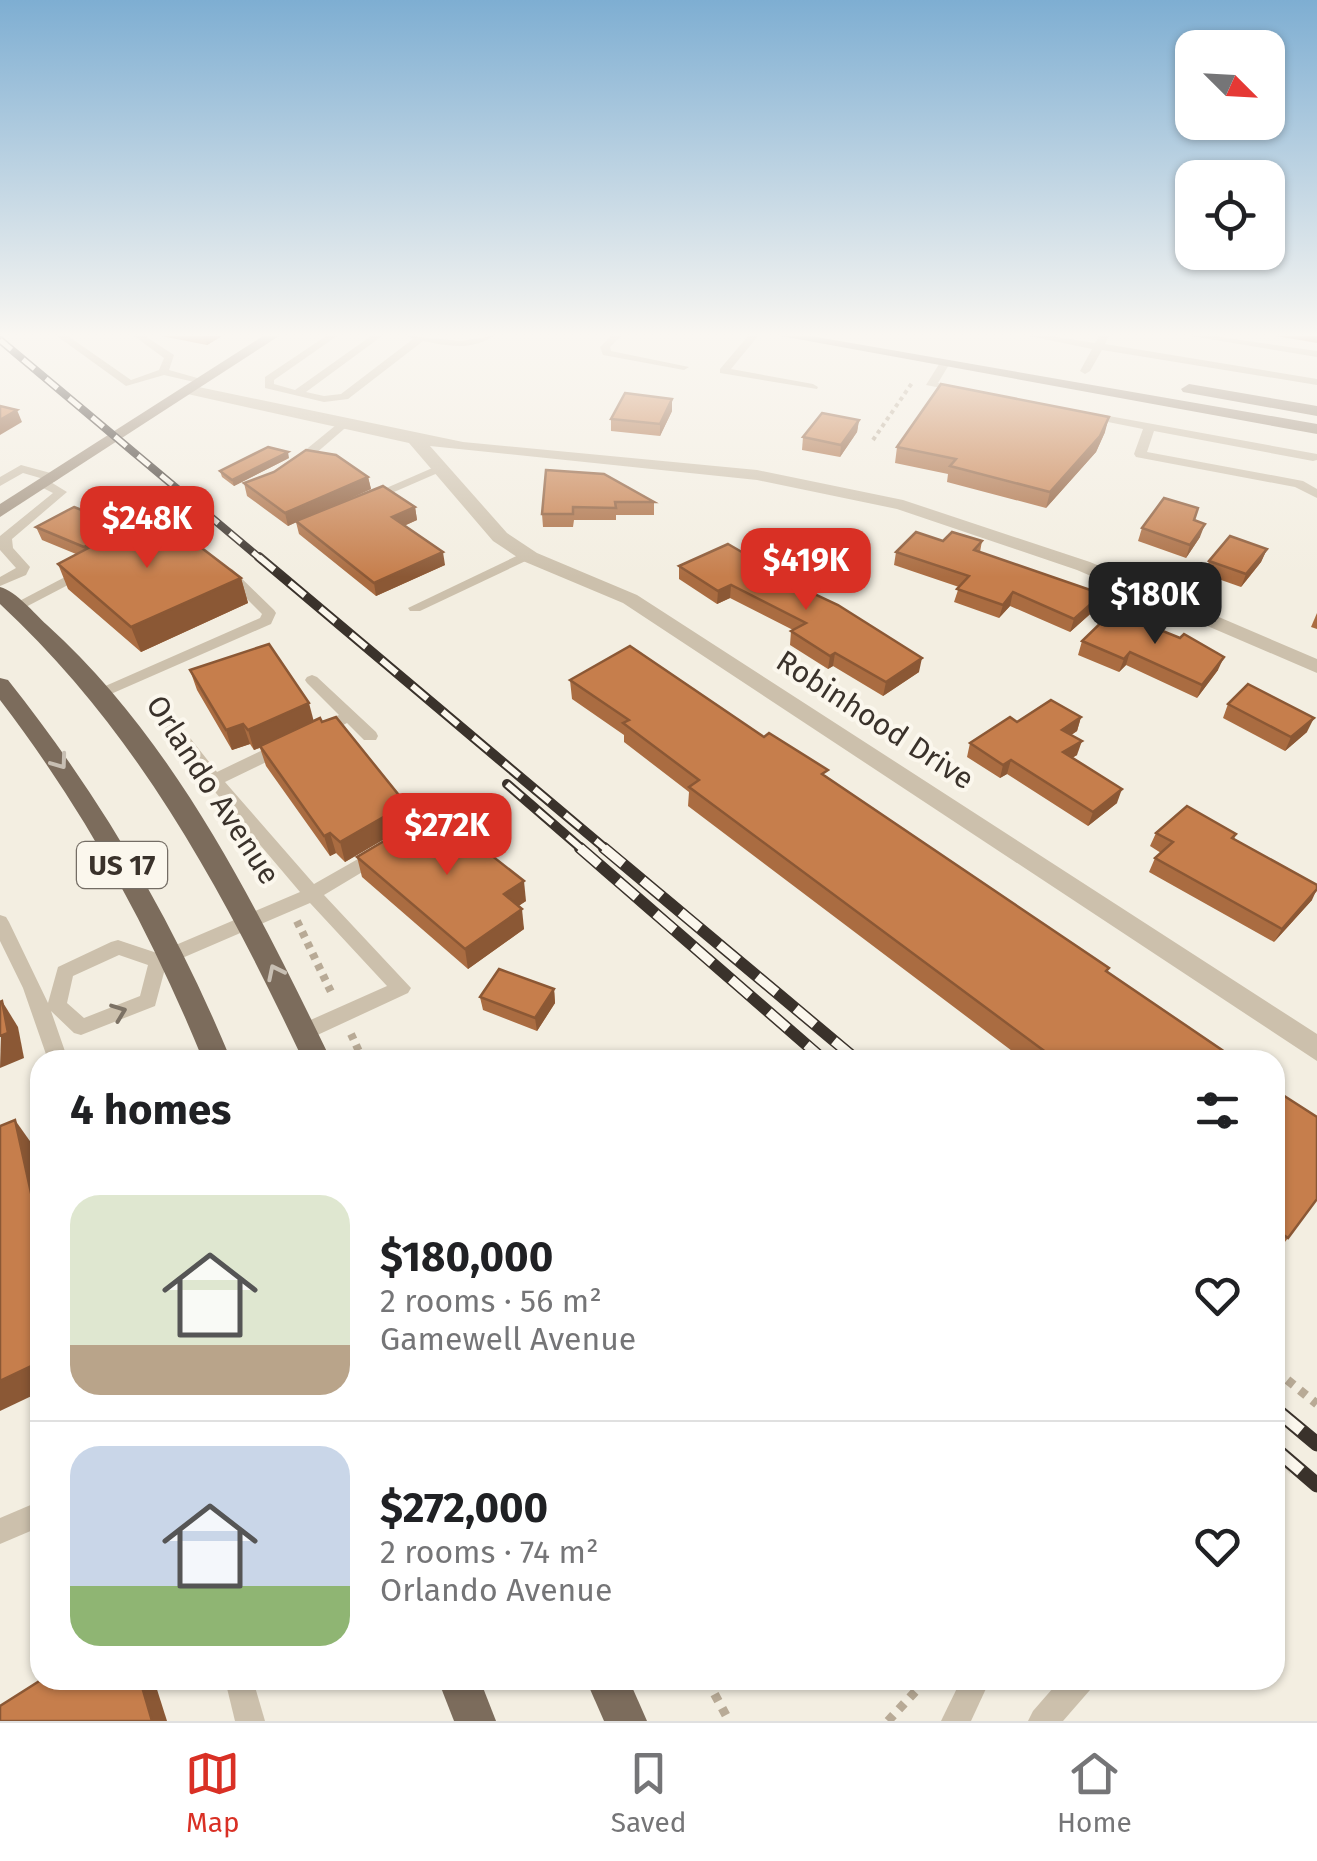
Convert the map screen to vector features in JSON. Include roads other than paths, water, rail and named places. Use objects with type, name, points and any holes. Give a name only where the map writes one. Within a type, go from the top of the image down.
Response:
[{"type":"main road","points":[[0,512],[148,416]]},
{"type":"main road","points":[[1245,416],[1317,429]]},
{"type":"main road","name":"Orlando Avenue","points":[[8,600],[99,694],[198,829],[251,922],[312,1050]]},
{"type":"main road","name":"US 17","points":[[0,685],[76,785],[212,1050]]},
{"type":"main road","points":[[463,1690],[475,1721]]},
{"type":"main road","points":[[612,1690],[626,1721]]},
{"type":"street","points":[[322,416],[499,452],[732,470],[842,490],[976,526],[1109,574],[1317,667]]},
{"type":"street","name":"Robinhood Drive","points":[[412,436],[500,537],[527,555],[630,598],[1317,1049]]},
{"type":"lane","points":[[1094,416],[1313,456]]},
{"type":"lane","points":[[1119,421],[1121,416]]},
{"type":"lane","points":[[286,471],[345,422]]},
{"type":"lane","points":[[1150,427],[1140,454],[1298,484],[1317,494]]},
{"type":"lane","points":[[0,482],[21,469],[49,481],[61,492],[5,538],[6,549],[23,566],[16,576],[0,582]]},
{"type":"lane","points":[[353,504],[441,470]]},
{"type":"lane","points":[[415,608],[527,555]]},
{"type":"lane","points":[[99,694],[266,621],[268,613],[251,592],[210,558]]},
{"type":"lane","points":[[8,600],[90,567]]},
{"type":"lane","points":[[312,680],[370,736]]},
{"type":"lane","points":[[212,781],[348,716]]},
{"type":"lane","points":[[174,728],[212,781],[310,895],[402,988],[304,1032]]},
{"type":"lane","points":[[49,1008],[65,972],[118,947],[166,957],[251,922],[310,895],[453,811]]},
{"type":"lane","points":[[0,922],[49,1008],[56,1050]]},
{"type":"lane","points":[[49,1008],[81,1026],[148,1001],[166,957]]},
{"type":"lane","points":[[0,1531],[30,1518]]},
{"type":"lane","points":[[242,1690],[250,1721]]},
{"type":"lane","points":[[956,1721],[971,1690]]},
{"type":"lane","points":[[1043,1721],[1071,1690]]},
{"type":"railway","points":[[91,416],[262,560]]},
{"type":"railway","points":[[259,557],[607,850]]},
{"type":"railway","points":[[507,784],[583,850]]},
{"type":"railway","points":[[580,848],[812,1050]]},
{"type":"railway","points":[[604,848],[845,1050]]},
{"type":"railway","points":[[1285,1417],[1317,1444]]},
{"type":"railway","points":[[1285,1458],[1317,1485]]}]
